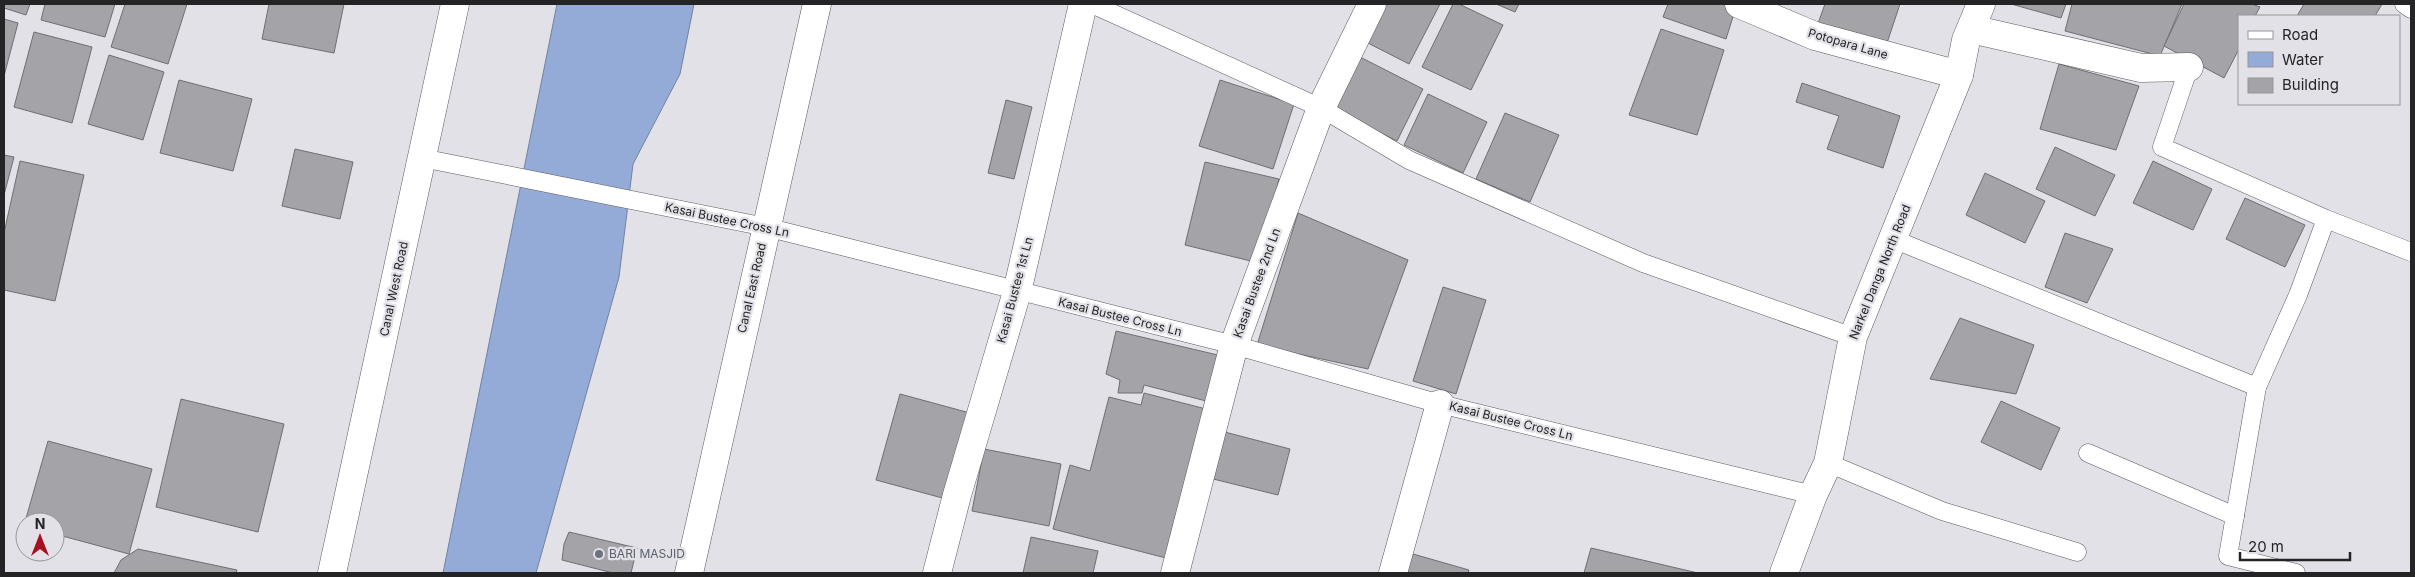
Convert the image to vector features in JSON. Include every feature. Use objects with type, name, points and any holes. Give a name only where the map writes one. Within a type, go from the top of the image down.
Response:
[{"type":"street","name":"Canal West Road","points":[[332,573],[455,4]]},
{"type":"street","name":"Canal East Road","points":[[688,573],[816,4]]},
{"type":"street","name":"Kasai Bustee 1st Ln","points":[[937,573],[957,496],[1017,292],[1083,4]]},
{"type":"street","name":"Kasai Bustee 2nd Ln","points":[[1175,573],[1234,346],[1321,108],[1372,4]]},
{"type":"street","name":"Potopara Lane","points":[[1740,4],[1815,36],[1959,75]]},
{"type":"street","name":"Narkel Danga North Road","points":[[1784,573],[1813,495],[1828,463],[1853,338],[1959,75],[1971,29],[1981,4]]},
{"type":"street","points":[[1971,29],[2141,68],[2189,67]]},
{"type":"street","points":[[1393,573],[1440,404]]},
{"type":"lane","points":[[1092,4],[1321,108],[1409,160],[1642,263],[1853,338]]},
{"type":"lane","points":[[2404,4],[2411,9]]},
{"type":"lane","points":[[2189,67],[2162,147],[2326,219],[2411,252]]},
{"type":"lane","name":"Kasai Bustee Cross Ln","points":[[422,158],[766,227],[1234,346],[1440,404],[1813,495]]},
{"type":"lane","points":[[2296,573],[2228,556],[2257,387],[2298,295],[2326,219]]},
{"type":"lane","points":[[1893,239],[2257,387]]},
{"type":"lane","points":[[2088,453],[2235,516]]},
{"type":"lane","points":[[1828,463],[1942,511],[2077,552]]},
{"type":"water","points":[[557,4],[694,4],[680,74],[633,164],[619,277],[536,573],[443,573]]},
{"type":"building","points":[[4,4],[30,4],[26,15],[4,8]]},
{"type":"building","points":[[45,4],[115,4],[105,37],[41,20]]},
{"type":"building","points":[[125,4],[187,4],[168,64],[111,47]]},
{"type":"building","points":[[269,4],[344,4],[334,53],[262,39]]},
{"type":"building","points":[[1381,4],[1440,4],[1409,64],[1362,40]]},
{"type":"building","points":[[1453,4],[1459,4],[1503,25],[1471,90],[1422,67]]},
{"type":"building","points":[[1496,4],[1519,4],[1515,12]]},
{"type":"building","points":[[1668,4],[1737,4],[1726,39],[1663,17]]},
{"type":"building","points":[[1825,4],[1900,4],[1884,52],[1816,29]]},
{"type":"building","points":[[2011,4],[2066,4],[2061,18]]},
{"type":"building","points":[[2072,4],[2182,4],[2160,56],[2065,31]]},
{"type":"building","points":[[2184,4],[2252,4],[2260,7],[2256,15],[2238,15],[2238,51],[2224,78],[2164,46]]},
{"type":"building","points":[[2304,4],[2382,4],[2376,15],[2298,15]]},
{"type":"building","points":[[4,19],[18,23],[4,76]]},
{"type":"building","points":[[1661,29],[1724,50],[1697,135],[1629,115]]},
{"type":"building","points":[[34,32],[92,47],[72,123],[14,107]]},
{"type":"building","points":[[109,55],[164,72],[143,140],[88,124]]},
{"type":"building","points":[[1358,56],[1423,89],[1397,141],[1331,108]]},
{"type":"building","points":[[2059,64],[2139,86],[2116,150],[2040,129]]},
{"type":"building","points":[[179,80],[252,99],[233,171],[160,153]]},
{"type":"building","points":[[1220,80],[1294,104],[1273,169],[1199,146]]},
{"type":"building","points":[[1802,83],[1900,116],[1883,168],[1827,149],[1839,116],[1796,102]]},
{"type":"building","points":[[1428,94],[1487,122],[1463,173],[1404,145]]},
{"type":"building","points":[[1006,100],[1032,107],[1014,179],[988,173]]},
{"type":"building","points":[[1505,113],[1559,135],[1530,202],[1476,179]]},
{"type":"building","points":[[2055,147],[2115,175],[2095,216],[2036,189]]},
{"type":"building","points":[[295,149],[353,162],[340,219],[282,206]]},
{"type":"building","points":[[4,155],[14,157],[4,195]]},
{"type":"building","points":[[20,161],[84,175],[55,301],[4,290],[4,233]]},
{"type":"building","points":[[2153,161],[2212,189],[2193,230],[2133,203]]},
{"type":"building","points":[[1205,162],[1279,179],[1259,263],[1185,245]]},
{"type":"building","points":[[1985,173],[2045,201],[2025,243],[1966,215]]},
{"type":"building","points":[[2245,198],[2305,225],[2285,267],[2226,239]]},
{"type":"building","points":[[1298,213],[1408,260],[1368,369],[1257,345]]},
{"type":"building","points":[[2065,233],[2113,249],[2087,303],[2045,287]]},
{"type":"building","points":[[1443,287],[1486,300],[1456,394],[1413,381]]},
{"type":"building","points":[[1960,318],[2034,345],[2016,394],[1930,379]]},
{"type":"building","points":[[1116,331],[1222,356],[1210,402],[1144,385],[1142,393],[1118,393],[1120,380],[1106,374]]},
{"type":"building","points":[[1144,393],[1206,409],[1166,558],[1053,529],[1070,465],[1090,471],[1109,397],[1141,405]]},
{"type":"building","points":[[900,394],[970,413],[946,499],[876,480]]},
{"type":"building","points":[[181,399],[284,424],[258,532],[156,507]]},
{"type":"building","points":[[2001,401],[2060,428],[2041,470],[1981,442]]},
{"type":"building","points":[[1217,430],[1290,449],[1278,495],[1205,477]]},
{"type":"building","points":[[48,441],[152,469],[129,554],[65,537],[65,512],[28,512]]},
{"type":"building","points":[[984,449],[1061,464],[1049,526],[972,511]]},
{"type":"building","name":"BARI MASJID","points":[[569,532],[637,548],[631,573],[613,573],[562,560],[564,544]]},
{"type":"building","points":[[1031,537],[1098,551],[1093,573],[1023,573]]},
{"type":"building","points":[[1591,548],[1698,573],[1584,573]]},
{"type":"building","points":[[138,549],[237,570],[236,573],[114,573],[121,560]]},
{"type":"building","points":[[1406,552],[1469,570],[1468,573],[1400,573]]},
{"type":"place","name":"BARI MASJID","points":[[599,554]]}]
